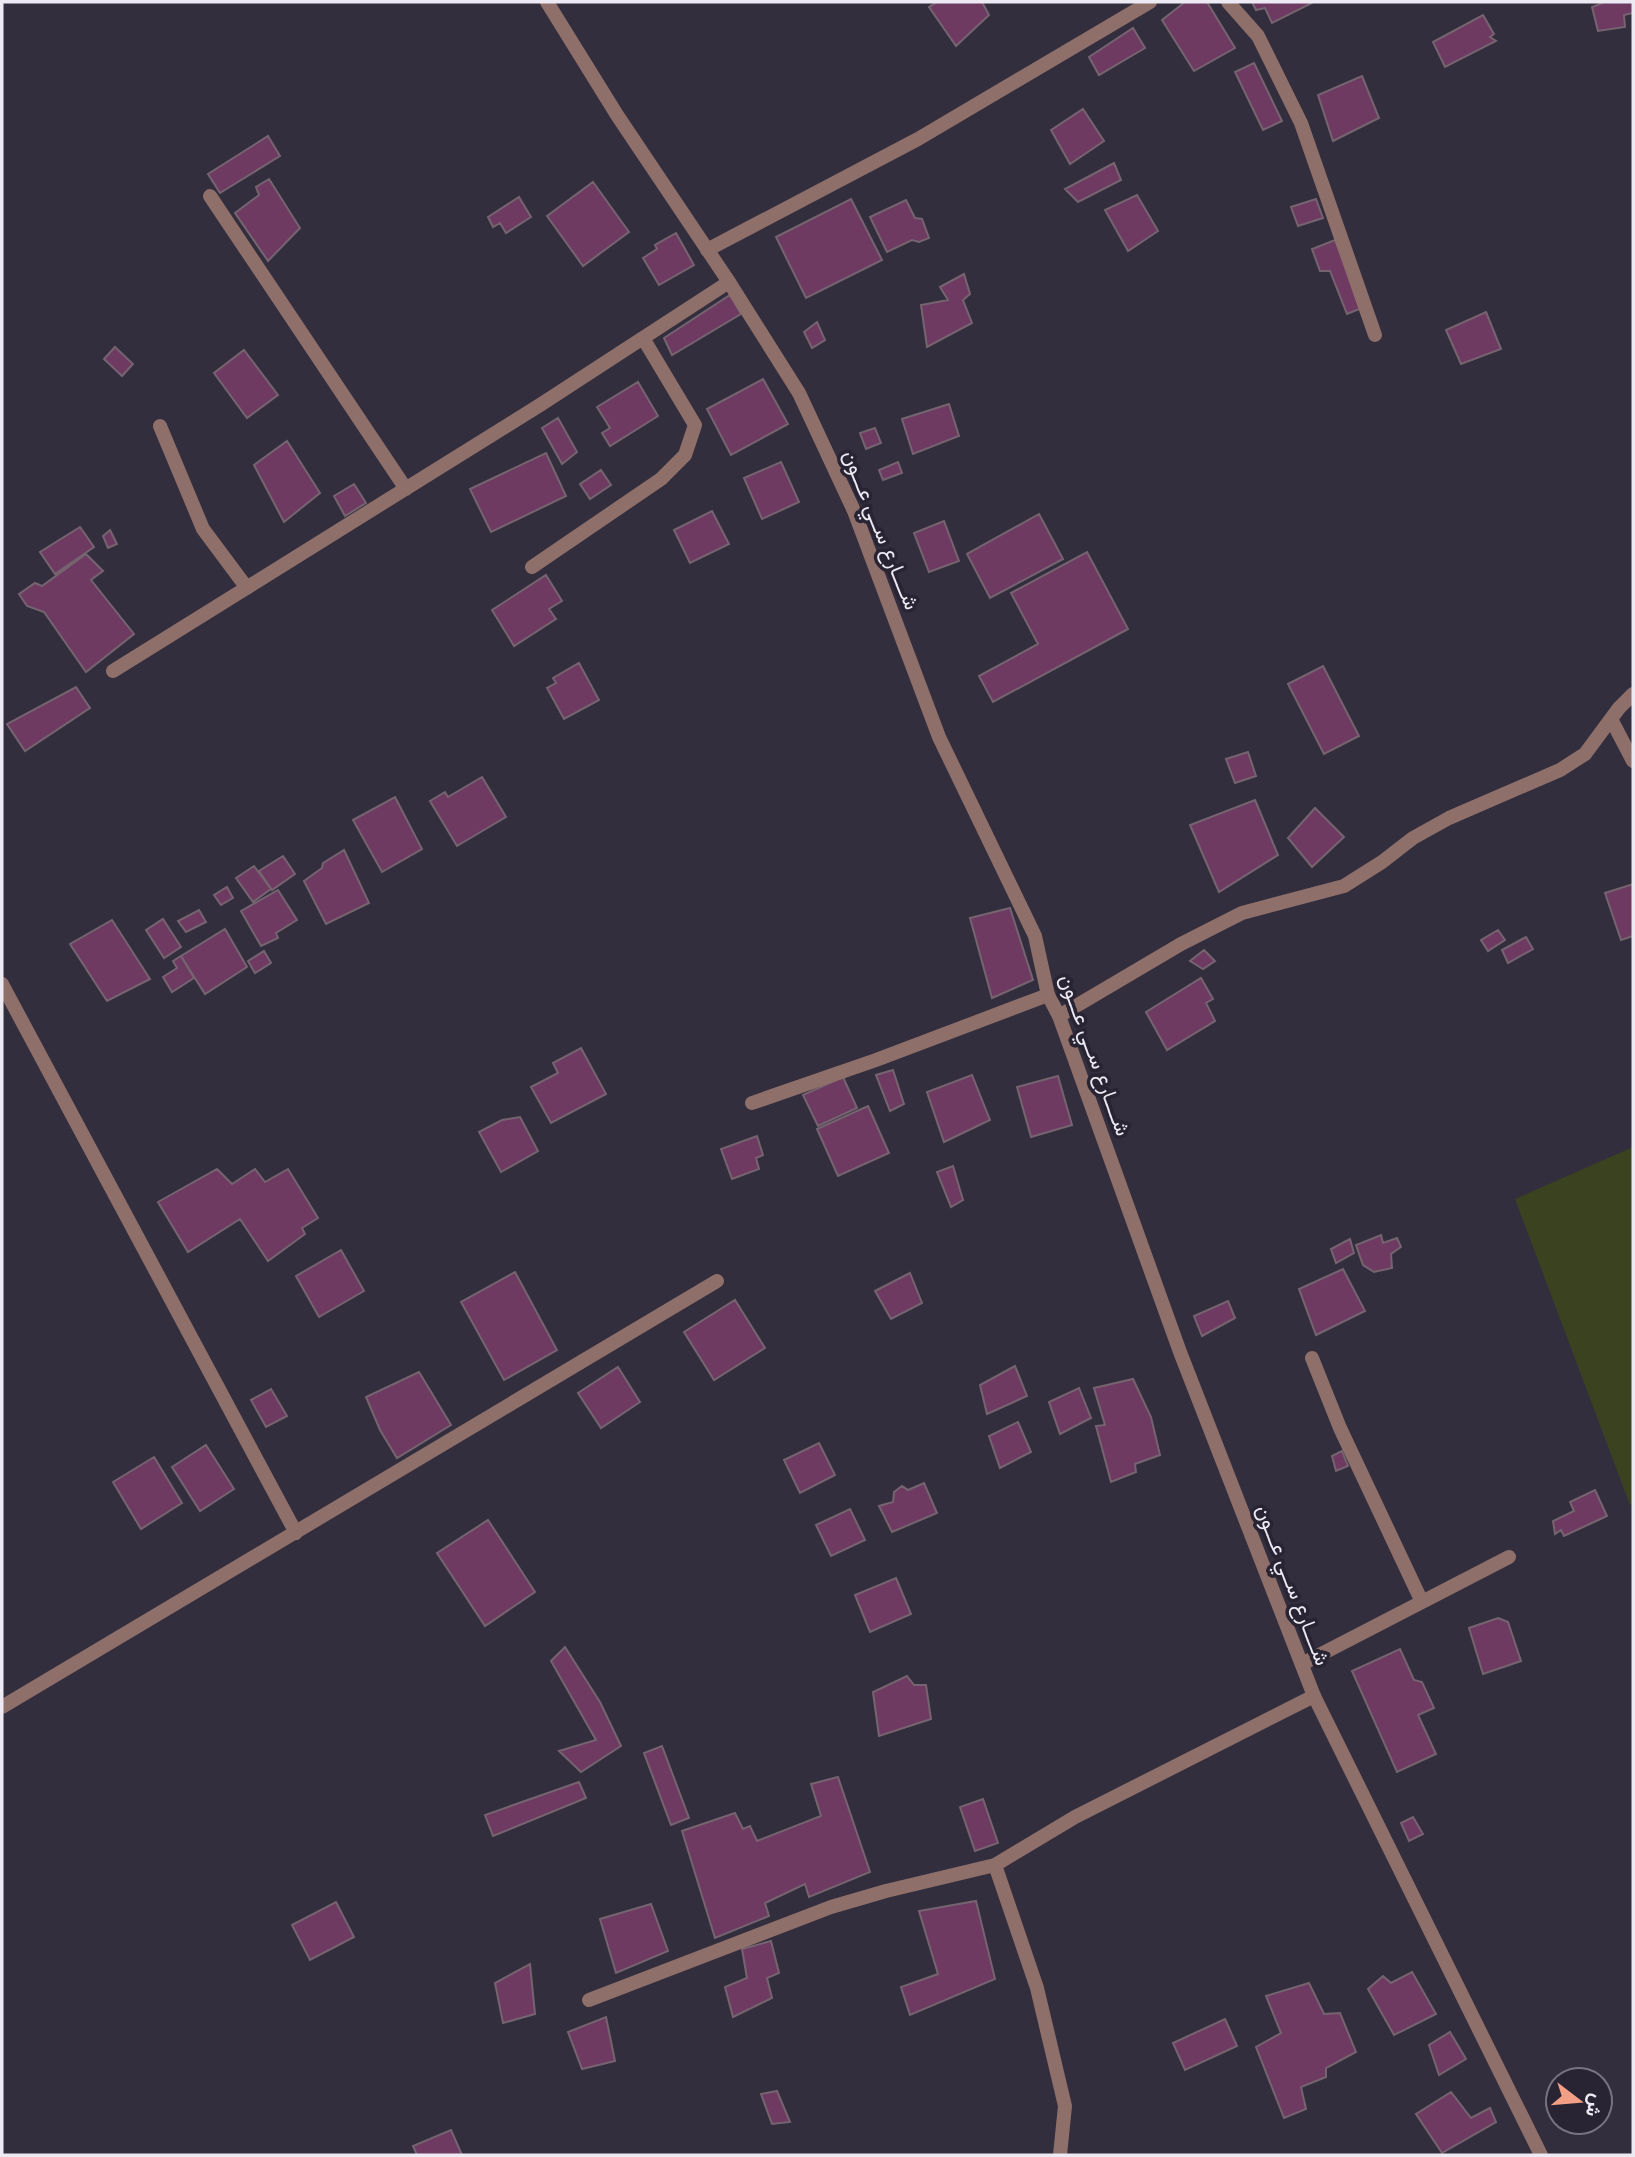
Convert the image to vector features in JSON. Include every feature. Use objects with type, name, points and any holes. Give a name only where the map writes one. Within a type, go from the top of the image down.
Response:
[{"type":"street","name":"شــــارع ســي عـــون","points":[[547,2],[617,115],[729,282],[799,393],[855,511],[939,737],[1035,936],[1048,995],[1059,1016],[1180,1352],[1314,1696],[1541,2155]]},
{"type":"street","points":[[707,250],[918,139],[1150,2]]},
{"type":"street","points":[[1228,2],[1258,36],[1301,123],[1374,335]]},
{"type":"street","points":[[210,195],[406,489]]},
{"type":"street","points":[[113,671],[406,489],[729,282]]},
{"type":"street","points":[[532,567],[661,479],[685,455],[695,425],[643,338]]},
{"type":"street","points":[[160,426],[203,529],[247,588]]},
{"type":"street","points":[[1059,1016],[1181,944],[1242,913],[1344,886],[1413,838],[1449,818],[1560,770],[1586,754],[1633,694]]},
{"type":"street","points":[[1612,719],[1633,761]]},
{"type":"street","points":[[2,984],[296,1533]]},
{"type":"street","points":[[752,1103],[876,1060],[1048,995]]},
{"type":"street","points":[[2,1707],[717,1281]]},
{"type":"street","points":[[1312,1358],[1340,1428],[1422,1602]]},
{"type":"street","points":[[1303,1664],[1509,1557]]},
{"type":"street","points":[[589,2000],[831,1907],[995,1865],[1075,1817],[1314,1696]]},
{"type":"street","points":[[995,1865],[1037,1988],[1065,2106],[1060,2155]]},
{"type":"green space","points":[[1633,1147],[1633,1503],[1630,1505],[1515,1199]]},
{"type":"building","points":[[937,2],[982,2],[989,15],[956,46],[929,7]]},
{"type":"building","points":[[1185,2],[1207,2],[1235,48],[1194,71],[1162,20]]},
{"type":"building","points":[[1252,2],[1312,3],[1272,23],[1265,8],[1256,10]]},
{"type":"building","points":[[1605,2],[1633,2],[1633,13],[1624,15],[1625,27],[1598,31],[1592,7]]},
{"type":"building","points":[[1483,15],[1494,34],[1490,37],[1496,41],[1445,67],[1433,42]]},
{"type":"building","points":[[1133,28],[1145,48],[1099,75],[1089,57]]},
{"type":"building","points":[[1254,63],[1282,121],[1263,130],[1235,72]]},
{"type":"building","points":[[1362,76],[1379,118],[1333,141],[1318,95]]},
{"type":"building","points":[[1083,109],[1104,141],[1070,164],[1051,130]]},
{"type":"building","points":[[268,136],[280,156],[220,193],[208,174]]},
{"type":"building","points":[[1114,163],[1121,180],[1078,202],[1065,189]]},
{"type":"building","points":[[269,179],[300,228],[268,261],[235,213],[259,195],[256,187]]},
{"type":"building","points":[[593,182],[629,232],[583,266],[547,216]]},
{"type":"building","points":[[1137,195],[1158,231],[1128,251],[1105,210]]},
{"type":"building","points":[[519,197],[531,217],[506,233],[500,223],[493,227],[488,217]]},
{"type":"building","points":[[851,199],[882,260],[806,298],[776,237]]},
{"type":"building","points":[[1316,199],[1323,218],[1298,226],[1291,207]]},
{"type":"building","points":[[906,200],[915,218],[922,219],[929,238],[919,242],[912,240],[887,252],[870,217]]},
{"type":"building","points":[[676,233],[694,265],[659,285],[643,258],[657,249],[655,245]]},
{"type":"building","points":[[1335,240],[1362,308],[1347,314],[1330,271],[1320,271],[1312,249]]},
{"type":"building","points":[[964,274],[970,294],[963,300],[972,323],[927,347],[921,305],[948,300],[940,287]]},
{"type":"building","points":[[730,295],[741,314],[672,355],[664,338]]},
{"type":"building","points":[[1486,312],[1501,349],[1461,364],[1446,330]]},
{"type":"building","points":[[817,322],[825,340],[812,348],[804,332]]},
{"type":"building","points":[[115,347],[133,364],[122,376],[104,359]]},
{"type":"building","points":[[244,350],[278,395],[247,418],[214,373]]},
{"type":"building","points":[[763,379],[788,424],[731,455],[707,409]]},
{"type":"building","points":[[638,382],[658,416],[610,446],[602,433],[610,428],[597,407]]},
{"type":"building","points":[[949,404],[959,436],[913,454],[902,419]]},
{"type":"building","points":[[558,418],[577,452],[562,464],[542,428]]},
{"type":"building","points":[[875,428],[881,443],[866,449],[860,433]]},
{"type":"building","points":[[287,441],[320,493],[284,522],[254,465]]},
{"type":"building","points":[[546,453],[566,496],[491,532],[470,489]]},
{"type":"building","points":[[781,462],[799,502],[762,519],[744,478]]},
{"type":"building","points":[[898,462],[902,473],[883,480],[879,470]]},
{"type":"building","points":[[601,470],[611,485],[590,499],[580,484]]},
{"type":"building","points":[[354,484],[366,503],[345,516],[334,496]]},
{"type":"building","points":[[712,511],[729,544],[690,563],[674,530]]},
{"type":"building","points":[[1039,514],[1063,559],[990,598],[967,554]]},
{"type":"building","points":[[944,521],[959,561],[929,572],[914,533]]},
{"type":"building","points":[[80,527],[94,547],[55,574],[40,552]]},
{"type":"building","points":[[110,530],[117,544],[108,548],[103,536]]},
{"type":"building","points":[[1087,552],[1128,629],[993,702],[979,676],[1038,644],[1011,593]]},
{"type":"building","points":[[86,554],[103,571],[91,580],[134,634],[86,672],[44,612],[27,606],[19,594],[35,583],[42,586]]},
{"type":"building","points":[[546,575],[562,601],[549,609],[556,619],[514,646],[492,610]]},
{"type":"building","points":[[579,663],[599,700],[564,719],[547,688],[556,683],[553,678]]},
{"type":"building","points":[[1323,666],[1359,736],[1324,754],[1288,684]]},
{"type":"building","points":[[76,687],[90,708],[25,751],[7,724]]},
{"type":"building","points":[[1248,752],[1256,776],[1235,783],[1226,759]]},
{"type":"building","points":[[482,777],[506,817],[457,846],[430,801],[445,792],[448,797]]},
{"type":"building","points":[[395,797],[422,849],[382,872],[353,820]]},
{"type":"building","points":[[1255,800],[1278,855],[1219,892],[1190,825]]},
{"type":"building","points":[[1315,808],[1344,837],[1312,867],[1288,838]]},
{"type":"building","points":[[344,850],[369,903],[326,924],[304,881],[322,868],[323,863]]},
{"type":"building","points":[[283,856],[295,874],[272,890],[259,871]]},
{"type":"building","points":[[254,866],[271,889],[253,902],[236,878]]},
{"type":"building","points":[[1633,884],[1633,936],[1621,940],[1605,893]]},
{"type":"building","points":[[227,887],[233,898],[221,905],[214,895]]},
{"type":"building","points":[[278,890],[297,920],[276,933],[278,938],[261,946],[241,911]]},
{"type":"building","points":[[1010,908],[1033,980],[992,998],[970,918]]},
{"type":"building","points":[[199,910],[206,922],[186,932],[178,921]]},
{"type":"building","points":[[163,919],[181,947],[164,958],[146,930]]},
{"type":"building","points":[[112,920],[150,979],[107,1001],[70,944]]},
{"type":"building","points":[[225,929],[247,967],[205,994],[181,956]]},
{"type":"building","points":[[1498,930],[1505,940],[1488,951],[1481,940]]},
{"type":"building","points":[[1526,937],[1533,949],[1508,963],[1502,950]]},
{"type":"building","points":[[1204,950],[1215,961],[1203,969],[1190,961]]},
{"type":"building","points":[[264,951],[271,963],[255,973],[248,961]]},
{"type":"building","points":[[181,956],[194,978],[172,992],[163,977],[177,968],[173,961]]},
{"type":"building","points":[[1201,978],[1213,999],[1206,1003],[1215,1021],[1167,1050],[1146,1012]]},
{"type":"building","points":[[581,1048],[606,1094],[551,1123],[531,1087],[558,1073],[553,1063]]},
{"type":"building","points":[[893,1070],[904,1104],[890,1111],[876,1075]]},
{"type":"building","points":[[972,1075],[990,1120],[944,1142],[927,1092]]},
{"type":"building","points":[[1058,1076],[1072,1125],[1031,1137],[1017,1087]]},
{"type":"building","points":[[843,1077],[857,1108],[818,1126],[803,1095]]},
{"type":"building","points":[[868,1106],[889,1153],[838,1176],[817,1129]]},
{"type":"building","points":[[520,1117],[538,1151],[501,1172],[479,1132],[502,1120]]},
{"type":"building","points":[[757,1136],[763,1155],[756,1158],[759,1169],[732,1179],[721,1149]]},
{"type":"building","points":[[953,1166],[963,1200],[951,1207],[937,1172]]},
{"type":"building","points":[[217,1169],[232,1184],[255,1169],[265,1182],[288,1169],[318,1218],[302,1228],[305,1234],[268,1261],[240,1219],[188,1252],[158,1202]]},
{"type":"building","points":[[1381,1235],[1383,1243],[1397,1238],[1401,1247],[1391,1254],[1392,1268],[1374,1272],[1363,1265],[1356,1245]]},
{"type":"building","points":[[1350,1239],[1354,1253],[1336,1263],[1331,1249]]},
{"type":"building","points":[[341,1250],[364,1291],[319,1317],[296,1276]]},
{"type":"building","points":[[1343,1269],[1365,1311],[1316,1335],[1299,1289]]},
{"type":"building","points":[[515,1272],[557,1350],[504,1380],[461,1302]]},
{"type":"building","points":[[910,1273],[922,1303],[891,1319],[875,1291]]},
{"type":"building","points":[[735,1300],[765,1348],[714,1380],[684,1332]]},
{"type":"building","points":[[1228,1301],[1235,1318],[1202,1336],[1194,1316]]},
{"type":"building","points":[[1015,1366],[1027,1396],[987,1414],[980,1385]]},
{"type":"building","points":[[618,1367],[640,1402],[601,1428],[578,1393]]},
{"type":"building","points":[[419,1372],[451,1425],[397,1458],[380,1430],[366,1397]]},
{"type":"building","points":[[1133,1379],[1151,1417],[1160,1455],[1135,1464],[1136,1472],[1111,1482],[1096,1426],[1105,1425],[1094,1388]]},
{"type":"building","points":[[1079,1388],[1091,1418],[1060,1434],[1049,1402]]},
{"type":"building","points":[[271,1389],[287,1416],[266,1427],[251,1400]]},
{"type":"building","points":[[1018,1422],[1031,1452],[1000,1468],[989,1436]]},
{"type":"building","points":[[819,1443],[835,1475],[800,1493],[784,1460]]},
{"type":"building","points":[[206,1445],[234,1489],[200,1511],[172,1467]]},
{"type":"building","points":[[1342,1451],[1348,1466],[1336,1471],[1332,1456]]},
{"type":"building","points":[[154,1457],[182,1503],[141,1529],[113,1482]]},
{"type":"building","points":[[924,1483],[937,1513],[892,1532],[879,1506],[893,1502],[894,1492],[902,1486],[908,1490]]},
{"type":"building","points":[[1595,1490],[1607,1516],[1564,1536],[1561,1530],[1555,1534],[1553,1521],[1574,1511],[1570,1502]]},
{"type":"building","points":[[850,1509],[865,1540],[831,1556],[816,1525]]},
{"type":"building","points":[[488,1520],[535,1592],[485,1626],[437,1553]]},
{"type":"building","points":[[896,1578],[911,1614],[870,1632],[855,1595]]},
{"type":"building","points":[[1498,1618],[1508,1622],[1521,1661],[1483,1674],[1469,1628]]},
{"type":"building","points":[[565,1647],[600,1702],[621,1746],[581,1772],[559,1751],[596,1740],[551,1661]]},
{"type":"building","points":[[1400,1649],[1414,1680],[1422,1682],[1434,1708],[1418,1715],[1436,1754],[1397,1772],[1352,1671]]},
{"type":"building","points":[[907,1676],[914,1685],[926,1685],[931,1719],[879,1736],[873,1692]]},
{"type":"building","points":[[662,1746],[689,1818],[671,1825],[644,1753]]},
{"type":"building","points":[[838,1777],[870,1872],[809,1897],[805,1884],[765,1903],[769,1916],[715,1938],[682,1831],[735,1813],[743,1829],[750,1826],[757,1841],[821,1816],[811,1784]]},
{"type":"building","points":[[579,1782],[586,1798],[493,1836],[485,1815]]},
{"type":"building","points":[[983,1799],[998,1843],[975,1851],[960,1807]]},
{"type":"building","points":[[1413,1817],[1423,1834],[1409,1841],[1401,1823]]},
{"type":"building","points":[[976,1901],[995,1979],[910,2015],[901,1987],[938,1974],[919,1911]]},
{"type":"building","points":[[336,1902],[354,1937],[310,1960],[292,1925]]},
{"type":"building","points":[[651,1904],[668,1951],[616,1973],[600,1919]]},
{"type":"building","points":[[771,1941],[779,1973],[767,1978],[772,1998],[733,2017],[725,1987],[747,1978],[742,1949]]},
{"type":"building","points":[[530,1964],[535,2014],[503,2023],[495,1983]]},
{"type":"building","points":[[1412,1972],[1436,2014],[1394,2035],[1368,1989],[1383,1976],[1391,1983]]},
{"type":"building","points":[[1309,1983],[1324,2014],[1340,2013],[1356,2052],[1326,2068],[1326,2077],[1301,2087],[1306,2109],[1284,2118],[1256,2047],[1281,2033],[1266,1996]]},
{"type":"building","points":[[606,2017],[615,2061],[582,2069],[568,2032]]},
{"type":"building","points":[[1225,2019],[1237,2046],[1185,2070],[1173,2043]]},
{"type":"building","points":[[1450,2032],[1466,2059],[1439,2075],[1429,2045]]},
{"type":"building","points":[[777,2091],[790,2122],[772,2124],[761,2094]]},
{"type":"building","points":[[1451,2092],[1471,2118],[1490,2108],[1496,2122],[1442,2153],[1416,2114]]},
{"type":"building","points":[[451,2130],[462,2155],[417,2155],[413,2146]]}]
